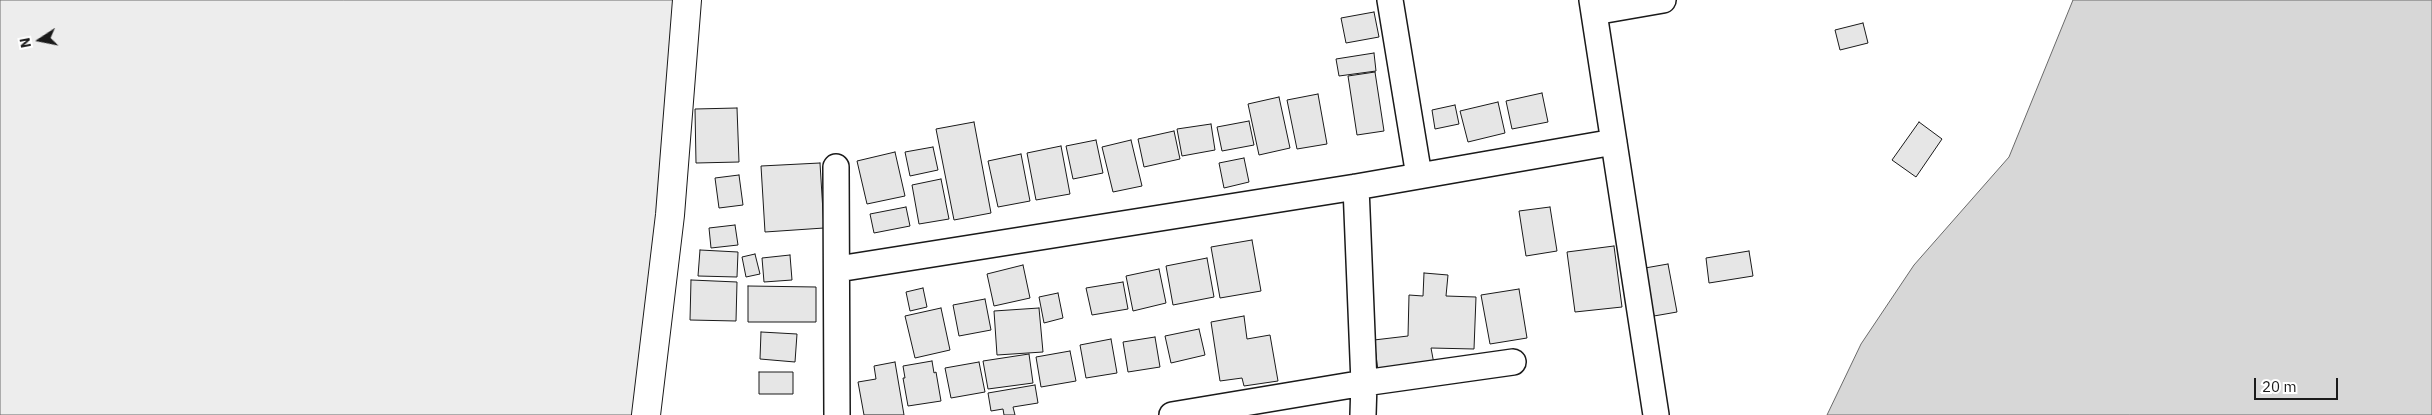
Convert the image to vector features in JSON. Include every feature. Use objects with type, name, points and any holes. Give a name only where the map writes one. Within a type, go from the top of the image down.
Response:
[{"type":"street","points":[[646,415],[670,215],[687,0]]},
{"type":"street","points":[[1390,0],[1419,176]]},
{"type":"street","points":[[1656,415],[1593,6],[1663,0]]},
{"type":"street","points":[[838,269],[1356,187],[1614,142]]},
{"type":"street","points":[[836,167],[838,415]]},
{"type":"street","points":[[1356,187],[1364,383],[1363,415]]},
{"type":"street","points":[[1172,415],[1364,383],[1513,362]]},
{"type":"shaded area","points":[[0,0],[687,0],[646,415],[0,415]]},
{"type":"shaded area","points":[[2073,0],[2432,0],[2432,415],[1827,415],[1861,344],[1914,265],[2009,157]]},
{"type":"building","points":[[1374,12],[1379,37],[1346,43],[1341,18]]},
{"type":"building","points":[[1863,23],[1868,43],[1840,50],[1835,30]]},
{"type":"building","points":[[1374,53],[1376,71],[1339,76],[1336,59]]},
{"type":"building","points":[[1375,72],[1384,131],[1357,135],[1348,76]]},
{"type":"building","points":[[1542,93],[1548,122],[1512,129],[1506,101]]},
{"type":"building","points":[[1318,94],[1327,144],[1297,149],[1287,100]]},
{"type":"building","points":[[1279,97],[1290,148],[1259,155],[1248,104]]},
{"type":"building","points":[[1498,102],[1505,133],[1468,142],[1460,111]]},
{"type":"building","points":[[1455,105],[1459,124],[1435,129],[1432,110]]},
{"type":"building","points":[[737,108],[739,162],[696,163],[695,109]]},
{"type":"building","points":[[1249,121],[1254,145],[1222,151],[1217,127]]},
{"type":"building","points":[[974,122],[991,213],[954,220],[936,129]]},
{"type":"building","points":[[1919,122],[1942,139],[1916,177],[1892,160]]},
{"type":"building","points":[[1211,124],[1215,150],[1182,156],[1177,129]]},
{"type":"building","points":[[1174,131],[1180,159],[1144,167],[1138,139]]},
{"type":"building","points":[[1096,140],[1103,173],[1073,179],[1066,146]]},
{"type":"building","points":[[1131,140],[1142,186],[1113,192],[1102,147]]},
{"type":"building","points":[[1061,146],[1070,194],[1036,200],[1027,153]]},
{"type":"building","points":[[933,147],[938,170],[910,176],[905,152]]},
{"type":"building","points":[[895,152],[905,196],[867,204],[857,161]]},
{"type":"building","points":[[1021,154],[1030,201],[998,207],[988,161]]},
{"type":"building","points":[[1244,158],[1249,182],[1224,188],[1219,163]]},
{"type":"building","points":[[820,163],[824,228],[765,232],[761,166]]},
{"type":"building","points":[[739,175],[743,205],[719,208],[715,178]]},
{"type":"building","points":[[941,179],[949,219],[919,224],[912,185]]},
{"type":"building","points":[[906,207],[910,226],[874,233],[870,214]]},
{"type":"building","points":[[1550,207],[1557,251],[1526,256],[1519,211]]},
{"type":"building","points":[[735,225],[738,245],[711,248],[709,228]]},
{"type":"building","points":[[1252,240],[1261,291],[1220,298],[1211,247]]},
{"type":"building","points":[[1614,246],[1622,307],[1575,312],[1567,252]]},
{"type":"building","points":[[700,250],[738,252],[737,277],[698,276]]},
{"type":"building","points":[[1749,251],[1753,276],[1709,283],[1706,258]]},
{"type":"building","points":[[755,254],[760,274],[746,277],[742,257]]},
{"type":"building","points":[[790,255],[792,280],[764,282],[762,258]]},
{"type":"building","points":[[1207,258],[1214,297],[1173,305],[1166,266]]},
{"type":"building","points":[[1668,264],[1677,312],[1654,316],[1645,268]]},
{"type":"building","points":[[1023,265],[1030,298],[994,306],[987,274]]},
{"type":"building","points":[[1159,269],[1166,303],[1133,311],[1126,276]]},
{"type":"building","points":[[1424,273],[1448,275],[1446,296],[1476,297],[1474,349],[1431,348],[1434,364],[1378,371],[1374,340],[1408,336],[1409,295],[1423,296]]},
{"type":"building","points":[[691,280],[737,282],[736,321],[690,320]]},
{"type":"building","points":[[1123,282],[1128,309],[1092,315],[1086,288]]},
{"type":"building","points":[[748,286],[816,287],[816,322],[748,322]]},
{"type":"building","points":[[923,288],[927,307],[910,311],[906,292]]},
{"type":"building","points":[[1519,289],[1527,338],[1490,344],[1481,295]]},
{"type":"building","points":[[1058,293],[1063,318],[1044,323],[1039,297]]},
{"type":"building","points":[[985,299],[991,330],[959,336],[953,305]]},
{"type":"building","points":[[941,308],[950,350],[915,358],[905,316]]},
{"type":"building","points":[[1039,308],[1043,352],[997,355],[994,311]]},
{"type":"building","points":[[1244,316],[1247,339],[1270,335],[1278,381],[1244,386],[1242,378],[1220,381],[1211,322]]},
{"type":"building","points":[[1199,329],[1205,355],[1171,363],[1165,336]]},
{"type":"building","points":[[761,332],[797,334],[795,362],[760,359]]},
{"type":"building","points":[[1155,337],[1160,367],[1128,372],[1123,342]]},
{"type":"building","points":[[1111,339],[1117,373],[1086,378],[1080,345]]},
{"type":"building","points":[[1070,351],[1076,381],[1041,387],[1036,357]]},
{"type":"building","points":[[1029,354],[1033,383],[988,389],[983,361]]},
{"type":"building","points":[[932,361],[941,401],[908,406],[903,366]]},
{"type":"building","points":[[895,362],[904,415],[864,415],[858,382],[876,379],[874,366]]},
{"type":"building","points":[[979,362],[985,392],[951,398],[945,368]]},
{"type":"building","points":[[759,372],[793,372],[793,394],[759,394]]},
{"type":"building","points":[[1035,385],[1038,403],[1013,407],[1015,415],[1004,415],[1003,409],[991,411],[988,393]]}]
